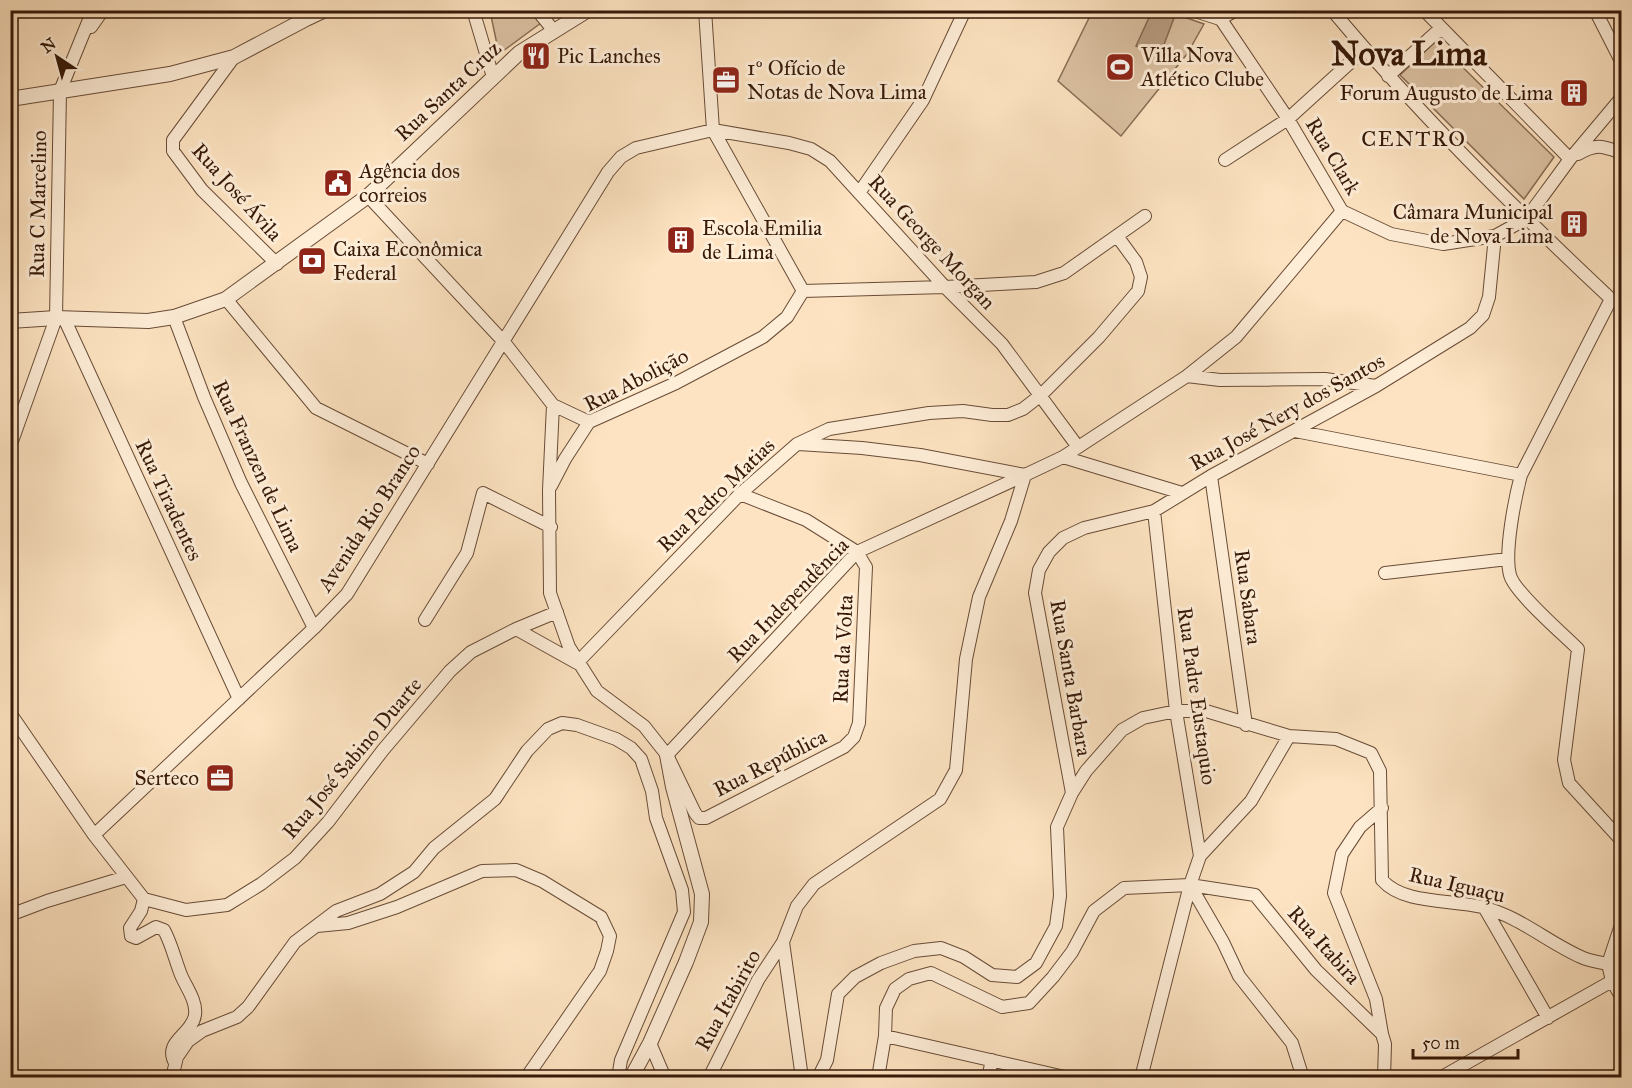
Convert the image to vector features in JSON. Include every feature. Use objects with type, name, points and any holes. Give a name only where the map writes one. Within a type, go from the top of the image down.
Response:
[{"type":"street","points":[[60,91],[93,10]]},
{"type":"street","points":[[81,39],[103,10]]},
{"type":"street","points":[[10,99],[170,74],[234,57],[326,10]]},
{"type":"street","points":[[473,10],[493,77]]},
{"type":"street","points":[[537,10],[554,31]]},
{"type":"street","points":[[705,10],[713,130],[802,291],[1036,282],[1064,273],[1145,216]]},
{"type":"street","points":[[859,194],[923,99],[965,10]]},
{"type":"street","points":[[1195,10],[1220,18],[1234,10]]},
{"type":"street","points":[[1332,10],[1388,76],[1526,219],[1616,302],[1521,475],[1516,495],[1508,559],[1510,576],[1520,590],[1578,649],[1564,760],[1569,783],[1622,842]]},
{"type":"street","points":[[1424,10],[1570,159],[1590,147],[1599,145],[1622,153]]},
{"type":"street","points":[[1595,10],[1622,63]]},
{"type":"street","name":"Rua Santa Cruz","points":[[10,321],[60,318],[148,321],[174,317],[226,299],[368,196],[519,53],[582,12]]},
{"type":"street","name":"Rua Clark","points":[[1220,18],[1288,119],[1342,211],[1391,234],[1443,244],[1495,236],[1526,219],[1570,159],[1622,97]]},
{"type":"street","points":[[1388,76],[1441,28]]},
{"type":"street","points":[[1225,160],[1288,119],[1365,49]]},
{"type":"street","name":"Rua José Ávila","points":[[234,57],[173,140],[173,151],[202,190],[277,264]]},
{"type":"street","name":"Rua C Marcelino","points":[[60,91],[60,318]]},
{"type":"street","points":[[1599,145],[1599,132],[1604,117]]},
{"type":"street","name":"Rua George Morgan","points":[[713,130],[789,143],[811,149],[830,161],[945,287],[1002,344],[1078,447]]},
{"type":"street","name":"Avenida Rio Branco","points":[[94,835],[314,628],[347,594],[608,172],[621,157],[636,148],[655,142],[713,130]]},
{"type":"street","points":[[368,196],[504,342],[553,405],[589,422]]},
{"type":"street","name":"Rua Independência","points":[[667,754],[857,552],[1063,457],[1187,376],[1236,337],[1342,211]]},
{"type":"street","points":[[797,444],[829,429],[929,413],[963,411],[1008,415],[1023,409],[1041,395],[1099,337],[1138,291],[1141,277],[1136,262],[1117,236]]},
{"type":"street","name":"Rua José Nery dos Santos","points":[[1039,570],[1049,552],[1063,538],[1084,528],[1154,511],[1211,476],[1377,386],[1470,328],[1483,315],[1489,297],[1495,236]]},
{"type":"street","name":"Rua Abolição","points":[[549,490],[565,459],[589,422],[676,382],[763,338],[787,317],[802,291]]},
{"type":"street","points":[[226,299],[316,408],[428,464]]},
{"type":"street","name":"Rua Franzen de Lima","points":[[174,317],[204,397],[241,483],[314,628]]},
{"type":"street","points":[[10,447],[60,318]]},
{"type":"street","name":"Rua Tiradentes","points":[[60,318],[239,699]]},
{"type":"street","points":[[1187,376],[1220,380],[1325,379],[1377,386]]},
{"type":"street","points":[[553,405],[549,490],[550,593],[569,647],[597,691],[644,726],[667,754],[673,788],[702,894],[701,922],[686,962],[650,1043],[631,1077]]},
{"type":"street","points":[[1295,431],[1521,475]]},
{"type":"street","name":"Rua Pedro Matias","points":[[578,663],[740,494],[797,444],[897,452],[1025,475]]},
{"type":"street","points":[[1063,457],[1182,493]]},
{"type":"street","points":[[802,1077],[783,942],[796,906],[814,884],[940,800],[956,770],[966,659],[979,597],[1011,521],[1025,475]]},
{"type":"street","name":"Rua Sabara","points":[[1211,476],[1246,724]]},
{"type":"street","points":[[424,620],[467,553],[483,493],[551,527]]},
{"type":"street","points":[[740,494],[806,520],[857,552]]},
{"type":"street","name":"Rua Padre Eustaquio","points":[[1141,1077],[1190,885],[1200,855],[1176,711],[1154,511]]},
{"type":"street","name":"Rua da Volta","points":[[854,737],[859,723],[866,567],[857,552]]},
{"type":"street","points":[[1384,573],[1508,559]]},
{"type":"street","name":"Rua Santa Barbara","points":[[1039,570],[1035,593],[1072,794]]},
{"type":"street","name":"Rua José Sabino Duarte","points":[[144,899],[186,910],[227,905],[261,884],[295,858],[328,822],[383,750],[450,671],[471,652],[516,628],[557,612]]},
{"type":"street","points":[[516,628],[578,663]]},
{"type":"street","points":[[818,1077],[827,1060],[838,994],[855,977],[914,951],[941,948],[964,957],[992,975],[1017,977],[1036,963],[1056,926],[1060,896],[1057,827],[1072,794],[1086,771],[1122,730],[1143,718],[1176,711],[1206,711],[1288,736],[1251,801],[1200,855]]},
{"type":"street","points":[[10,713],[94,835],[144,899],[141,911],[130,928],[131,936],[136,938],[156,927],[164,930],[171,944],[180,973],[196,1010],[195,1018],[172,1048],[171,1055],[175,1063]]},
{"type":"street","points":[[172,1077],[175,1063],[188,1041],[202,1031],[237,1017],[248,1007],[295,942],[336,911],[380,894],[414,872],[434,848],[495,799],[527,751],[548,729],[562,723],[577,725],[616,740],[631,748],[641,759],[652,791],[656,818],[682,890],[684,912],[621,1060],[618,1077]]},
{"type":"street","name":"Rua Iguaçu","points":[[1288,736],[1336,739],[1371,753],[1380,771],[1382,880],[1390,889],[1409,897],[1484,907],[1520,921],[1582,958],[1608,964]]},
{"type":"street","name":"Rua República","points":[[667,754],[695,813],[699,818],[706,818],[844,747],[854,737]]},
{"type":"street","points":[[1382,808],[1360,827],[1342,854],[1334,893],[1376,999],[1385,1044],[1384,1077]]},
{"type":"street","points":[[316,926],[348,923],[397,907],[482,871],[516,870],[542,881],[601,917],[610,936],[608,951],[600,971],[526,1077]]},
{"type":"street","points":[[10,915],[126,877]]},
{"type":"street","points":[[1190,885],[1223,942],[1239,976],[1292,1043],[1303,1077]]},
{"type":"street","name":"Rua Itabira","points":[[878,1077],[885,1036],[886,1008],[895,989],[909,979],[932,973],[1002,1007],[1029,1003],[1072,952],[1094,911],[1124,888],[1190,885],[1254,895],[1316,970],[1382,1034]]},
{"type":"street","points":[[1484,907],[1548,1018]]},
{"type":"street","points":[[1622,922],[1608,964],[1612,981],[1622,998]]},
{"type":"street","name":"Rua Itabirito","points":[[709,1077],[758,980],[783,942]]},
{"type":"street","points":[[1440,1077],[1612,981]]},
{"type":"street","points":[[885,1036],[1069,1077]]},
{"type":"street","points":[[650,1043],[665,1077]]},
{"type":"street","points":[[988,1077],[992,1060]]},
{"type":"shaded area","points":[[490,11],[529,11],[541,23],[499,54]]},
{"type":"shaded area","name":"Villa Nova Atlético Clube","points":[[1096,11],[1167,11],[1204,24],[1187,54],[1121,136],[1058,81],[1089,18]]},
{"type":"shaded area","points":[[1152,11],[1174,18],[1160,55],[1136,46]]},
{"type":"shaded area","points":[[1436,41],[1554,157],[1524,199],[1400,75]]},
{"type":"place","name":"Pic Lanches","points":[[536,56]]},
{"type":"place","name":"Villa Nova Atlético Clube","points":[[1120,67]]},
{"type":"place","name":"1º Ofício de Notas de Nova Lima","points":[[726,80]]},
{"type":"place","name":"Forum Augusto de Lima","points":[[1574,93]]},
{"type":"place","name":"Agência dos correios","points":[[338,183]]},
{"type":"place","name":"Câmara Municipal de Nova Lima","points":[[1574,224]]},
{"type":"place","name":"Escola Emilia de Lima","points":[[681,240]]},
{"type":"place","name":"Caixa Econômica Federal","points":[[312,261]]},
{"type":"place","name":"Serteco","points":[[220,778]]},
{"type":"district","name":"Nova Lima","points":[[1409,54]]},
{"type":"district","name":"CENTRO","points":[[1414,138]]}]
